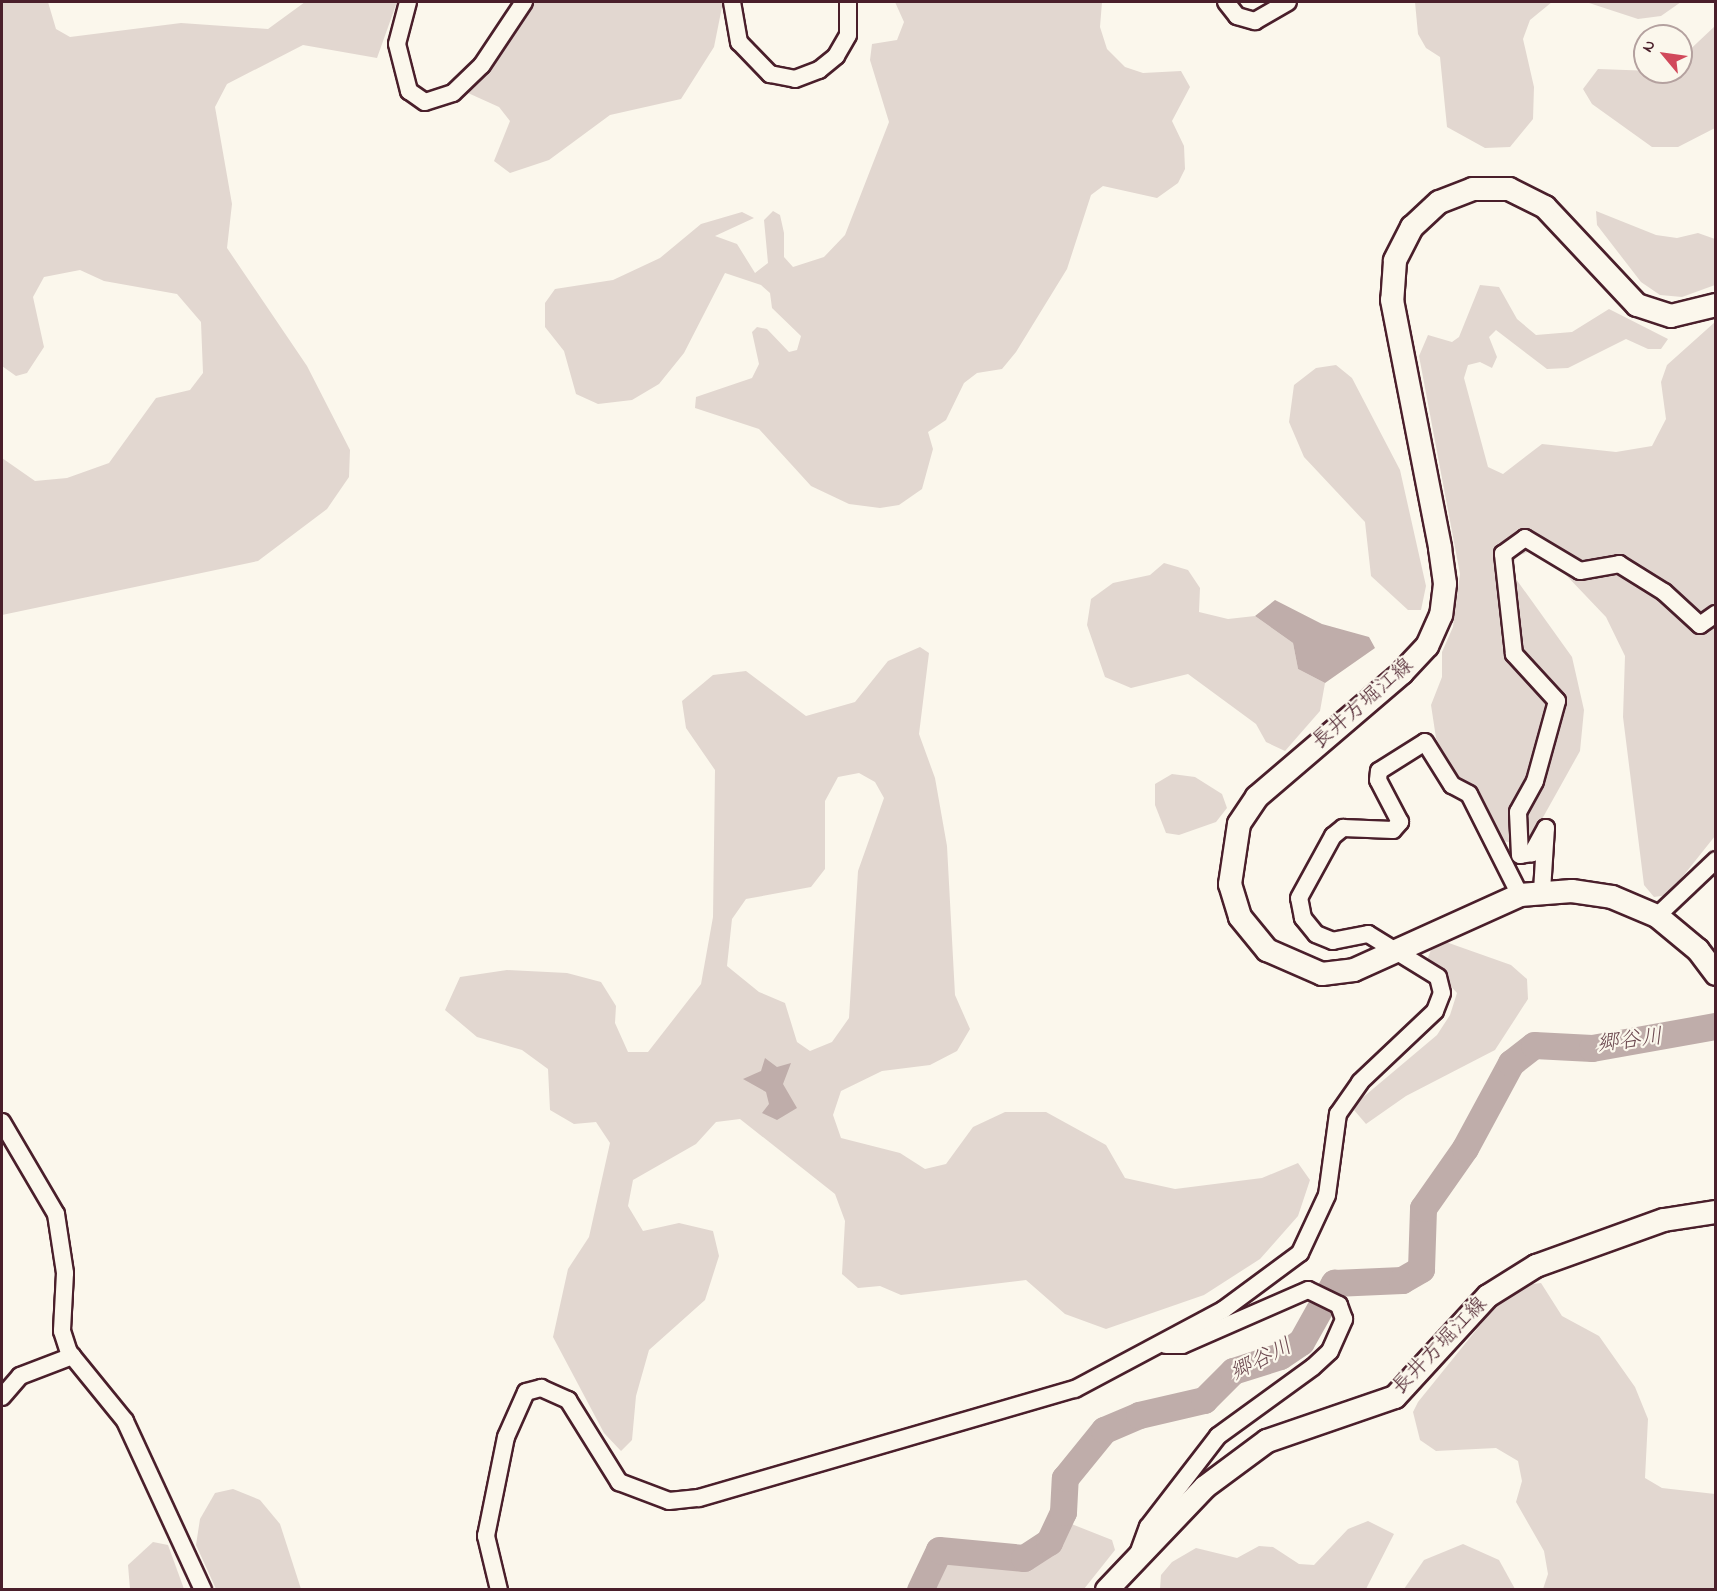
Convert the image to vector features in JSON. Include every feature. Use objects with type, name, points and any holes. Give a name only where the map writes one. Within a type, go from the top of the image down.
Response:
[{"type":"main road","name":"長井方堀江線","points":[[1716,305],[1671,315],[1637,305],[1545,207],[1509,189],[1473,189],[1439,202],[1412,227],[1395,261],[1392,300],[1440,548],[1445,584],[1441,615],[1427,646],[1402,673],[1257,797],[1239,824],[1230,884],[1240,917],[1267,950],[1294,966],[1322,974],[1354,970],[1531,893],[1597,894],[1657,916],[1698,950],[1716,974]]},
{"type":"main road","name":"長井方堀江線","points":[[1107,1590],[1204,1487],[1267,1441],[1395,1397],[1488,1296],[1536,1266],[1664,1220],[1716,1212]]},
{"type":"street","points":[[408,2],[398,45],[410,91],[425,102],[453,93],[482,65],[524,2]]},
{"type":"street","points":[[732,2],[739,42],[770,74],[795,79],[836,56],[848,35],[848,2]]},
{"type":"street","points":[[1226,2],[1237,16],[1255,21],[1288,2]]},
{"type":"street","points":[[1531,893],[1546,828],[1532,853],[1520,855],[1518,812],[1535,781],[1557,701],[1514,654],[1503,554],[1525,538],[1580,571],[1619,564],[1664,592],[1700,626],[1716,614]]},
{"type":"street","points":[[499,1590],[486,1536],[506,1437],[526,1392],[541,1388],[568,1400],[619,1482],[669,1501],[756,1484],[1075,1389],[1223,1310],[1300,1253],[1327,1195],[1338,1114],[1360,1082],[1435,1011],[1442,993],[1438,977],[1368,934],[1333,941],[1316,934],[1303,918],[1299,898],[1333,836],[1343,828],[1378,833],[1400,822],[1378,780],[1379,771],[1425,742],[1452,785],[1469,794],[1531,893]]},
{"type":"street","points":[[1657,916],[1716,860]]},
{"type":"street","points":[[2,1122],[56,1214],[65,1273],[62,1331],[72,1356],[125,1421],[203,1590]]},
{"type":"street","points":[[1135,1560],[1148,1527],[1218,1436],[1330,1351],[1344,1319],[1339,1305],[1308,1290],[1182,1345],[1158,1345]]},
{"type":"street","points":[[2,1397],[20,1376],[72,1356]]},
{"type":"shaded area","points":[[2,2],[48,2],[56,29],[70,37],[181,23],[268,29],[305,2],[397,2],[377,58],[303,45],[227,84],[215,107],[232,204],[227,248],[307,366],[350,450],[349,477],[327,509],[258,561],[2,615],[2,458],[35,481],[67,478],[109,463],[156,398],[190,390],[203,373],[201,322],[177,294],[104,281],[80,270],[44,277],[33,297],[44,347],[27,373],[16,376],[2,366]]},
{"type":"shaded area","points":[[516,2],[723,2],[714,47],[681,99],[610,115],[549,160],[510,173],[494,161],[510,121],[499,107],[468,93],[461,80]]},
{"type":"shaded area","points":[[895,2],[1102,2],[1100,27],[1107,49],[1125,67],[1143,73],[1181,71],[1190,87],[1172,121],[1184,146],[1185,169],[1178,183],[1157,198],[1103,186],[1091,195],[1067,269],[1016,352],[1002,369],[977,373],[964,383],[946,420],[928,432],[933,449],[922,489],[899,505],[880,508],[849,504],[811,486],[759,429],[695,408],[696,397],[752,378],[759,364],[752,332],[757,327],[767,329],[789,352],[797,350],[801,336],[772,308],[770,293],[761,285],[725,273],[684,353],[659,384],[632,400],[598,404],[576,394],[564,351],[545,327],[545,303],[555,289],[613,280],[660,258],[701,224],[742,212],[754,218],[715,236],[737,244],[755,273],[768,263],[764,220],[773,211],[780,215],[784,233],[784,257],[793,267],[824,257],[845,235],[889,122],[870,60],[872,44],[897,40],[904,22]]},
{"type":"shaded area","points":[[1415,2],[1552,2],[1530,20],[1523,39],[1534,87],[1533,119],[1510,147],[1485,148],[1447,127],[1440,57],[1426,48],[1418,34]]},
{"type":"shaded area","points":[[1586,2],[1681,2],[1661,16],[1638,19]]},
{"type":"shaded area","points":[[1715,26],[1715,128],[1678,147],[1652,147],[1592,104],[1583,89],[1598,69],[1633,70],[1633,84],[1693,84],[1693,47]]},
{"type":"shaded area","points":[[1596,211],[1656,235],[1677,238],[1698,233],[1715,239],[1715,285],[1682,297],[1660,295],[1641,282],[1597,225]]},
{"type":"shaded area","points":[[1480,285],[1499,287],[1517,319],[1536,335],[1572,332],[1609,309],[1668,339],[1661,349],[1648,349],[1626,339],[1568,368],[1547,369],[1496,330],[1489,337],[1497,357],[1492,368],[1480,362],[1468,365],[1464,378],[1488,467],[1503,474],[1542,444],[1616,452],[1652,446],[1666,419],[1661,382],[1667,365],[1715,322],[1715,836],[1668,895],[1654,897],[1644,885],[1623,717],[1625,656],[1606,617],[1565,574],[1530,551],[1516,557],[1511,572],[1572,657],[1584,710],[1580,751],[1527,846],[1503,841],[1478,793],[1457,781],[1436,738],[1431,705],[1442,677],[1442,652],[1453,627],[1460,574],[1419,356],[1428,335],[1452,342],[1459,337]]},
{"type":"shaded area","points":[[1336,365],[1352,378],[1400,470],[1426,586],[1421,610],[1408,610],[1371,576],[1365,522],[1304,457],[1289,422],[1294,385],[1316,368]]},
{"type":"shaded area","points":[[1164,563],[1188,570],[1200,588],[1199,612],[1228,619],[1255,616],[1293,643],[1298,669],[1325,683],[1320,711],[1285,751],[1266,742],[1256,724],[1188,674],[1131,688],[1105,677],[1087,625],[1091,599],[1113,583],[1150,575]]},
{"type":"shaded area","points":[[1275,600],[1322,624],[1369,637],[1375,648],[1325,683],[1298,669],[1293,643],[1255,616]]},
{"type":"shaded area","points":[[920,647],[929,653],[919,734],[935,778],[947,846],[955,995],[970,1029],[957,1051],[930,1065],[882,1071],[841,1091],[833,1115],[841,1138],[900,1153],[925,1169],[946,1164],[973,1127],[1005,1112],[1046,1112],[1106,1145],[1125,1178],[1175,1189],[1262,1178],[1298,1163],[1310,1180],[1298,1216],[1260,1259],[1204,1295],[1106,1329],[1065,1314],[1026,1280],[901,1295],[880,1286],[858,1288],[842,1274],[845,1221],[835,1194],[740,1119],[716,1122],[696,1144],[633,1180],[628,1206],[643,1231],[679,1223],[713,1231],[719,1256],[705,1300],[649,1350],[636,1396],[632,1440],[621,1451],[604,1433],[553,1337],[568,1269],[589,1237],[610,1143],[596,1122],[574,1124],[550,1110],[548,1069],[522,1050],[477,1037],[445,1010],[460,977],[507,970],[567,973],[601,982],[616,1006],[615,1023],[628,1052],[648,1052],[701,984],[713,917],[715,770],[686,728],[682,701],[713,675],[746,671],[806,716],[855,702],[888,661]],"holes":[[[859,773],[875,782],[884,798],[858,871],[849,1018],[832,1042],[810,1051],[797,1042],[785,1003],[759,992],[727,966],[732,919],[746,899],[811,887],[825,869],[825,801],[838,777]]]},
{"type":"shaded area","points":[[1172,774],[1195,777],[1222,794],[1227,808],[1216,822],[1179,835],[1166,833],[1155,805],[1155,784]]},
{"type":"shaded area","points":[[1446,942],[1511,965],[1527,979],[1528,999],[1495,1050],[1406,1096],[1366,1124],[1354,1110],[1361,1099],[1437,1035],[1450,1015],[1457,993],[1427,960],[1433,945]]},
{"type":"shaded area","points":[[765,1058],[777,1067],[791,1063],[783,1084],[797,1108],[777,1120],[762,1113],[769,1104],[766,1092],[743,1079],[761,1071]]},
{"type":"shaded area","points":[[1541,1283],[1562,1316],[1599,1336],[1635,1387],[1648,1419],[1645,1478],[1662,1488],[1715,1494],[1715,1589],[1543,1589],[1548,1574],[1544,1551],[1516,1502],[1522,1481],[1518,1461],[1496,1448],[1436,1451],[1420,1440],[1413,1412],[1418,1402],[1502,1298],[1525,1285]]},
{"type":"shaded area","points":[[233,1489],[260,1500],[280,1524],[301,1589],[216,1589],[196,1545],[200,1519],[215,1493]]},
{"type":"shaded area","points":[[1368,1521],[1394,1534],[1366,1589],[1160,1589],[1161,1575],[1172,1562],[1196,1548],[1237,1558],[1259,1546],[1273,1547],[1299,1564],[1314,1565],[1348,1529]]},
{"type":"shaded area","points":[[1069,1523],[1112,1540],[1115,1550],[1084,1589],[924,1589],[942,1553],[1024,1561],[1051,1544]]},
{"type":"shaded area","points":[[153,1542],[168,1545],[184,1589],[130,1589],[128,1565]]},
{"type":"shaded area","points":[[1463,1544],[1499,1560],[1515,1589],[1404,1589],[1424,1560]]},
{"type":"waterway","name":"郷谷川","points":[[920,1590],[939,1550],[1024,1558],[1049,1542],[1063,1512],[1065,1478],[1104,1430],[1139,1415],[1204,1400],[1233,1371],[1280,1356],[1301,1342],[1334,1283],[1402,1280],[1421,1269],[1423,1208],[1465,1148],[1511,1063],[1534,1045],[1592,1048],[1716,1026]]}]
